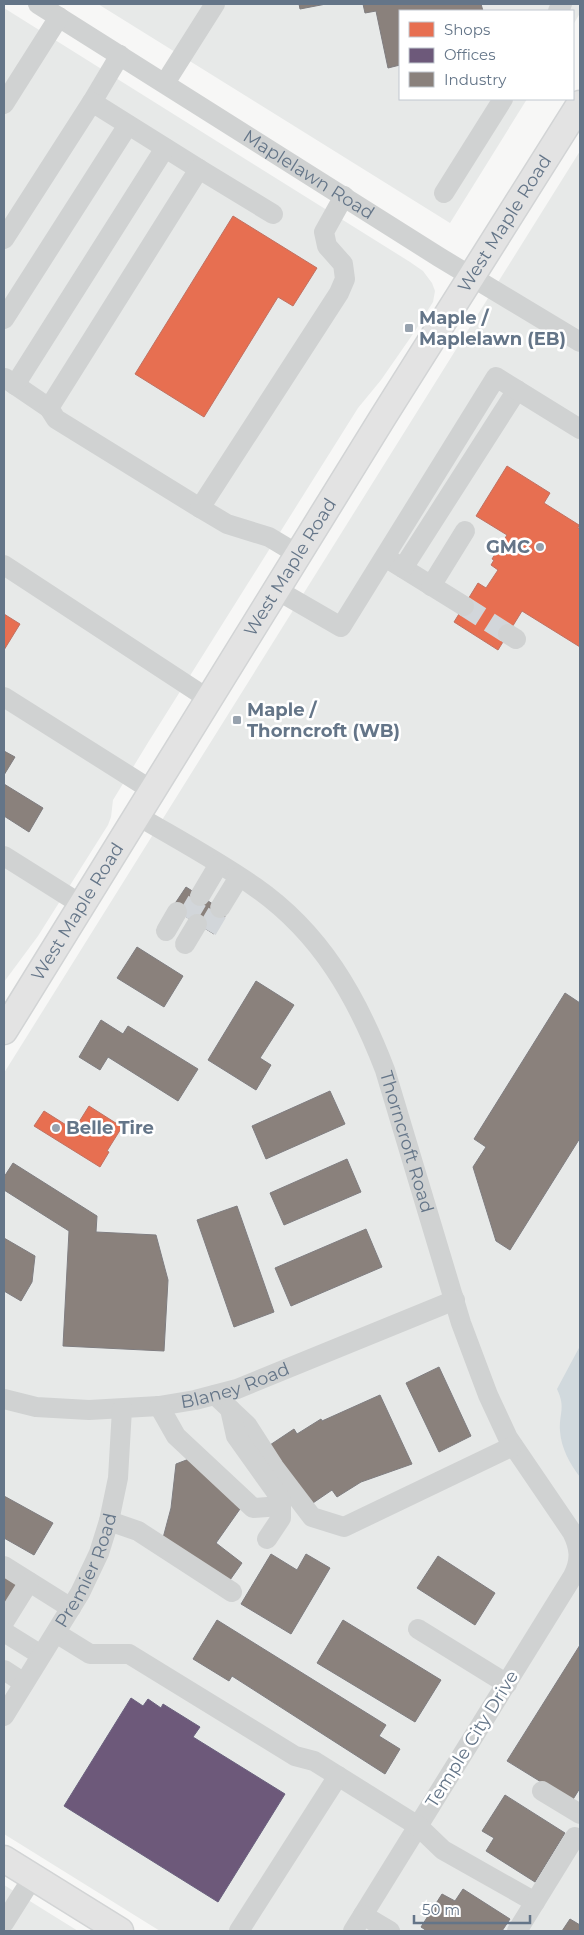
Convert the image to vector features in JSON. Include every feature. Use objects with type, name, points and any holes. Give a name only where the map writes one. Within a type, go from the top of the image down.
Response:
[{"type":"main road","name":"West Maple Road","points":[[4,1031],[580,104]]},
{"type":"main road","points":[[4,1859],[120,1931]]},
{"type":"street","name":"Maplelawn Road","points":[[38,4],[439,257],[580,342]]},
{"type":"street","points":[[165,83],[215,4]]},
{"type":"street","points":[[4,104],[59,17]]},
{"type":"street","points":[[4,239],[120,55]]},
{"type":"street","points":[[444,193],[502,100]]},
{"type":"street","points":[[92,102],[273,214]]},
{"type":"street","points":[[4,319],[128,125]]},
{"type":"street","points":[[165,148],[9,381],[49,408],[56,420],[200,508],[227,524],[269,537],[299,555]]},
{"type":"street","points":[[49,408],[199,169]]},
{"type":"street","points":[[200,508],[339,293],[345,280],[343,264],[327,246],[324,232],[344,196]]},
{"type":"street","points":[[277,590],[341,627],[496,377],[580,429]]},
{"type":"street","points":[[403,568],[517,390]]},
{"type":"street","points":[[431,586],[465,531]]},
{"type":"street","points":[[384,556],[464,606]]},
{"type":"street","points":[[4,565],[210,700]]},
{"type":"street","points":[[4,697],[153,791]]},
{"type":"street","name":"Thorncroft Road","points":[[138,816],[256,887],[278,905],[310,936],[337,970],[356,1001],[372,1035],[385,1070],[455,1300],[488,1395],[508,1438],[578,1543]]},
{"type":"street","points":[[4,856],[82,905]]},
{"type":"street","points":[[224,868],[205,899],[224,868]]},
{"type":"street","points":[[192,921],[180,940],[192,921]]},
{"type":"street","name":"Blaney Road","points":[[4,1399],[36,1407],[89,1410],[222,1402],[271,1375],[455,1300]]},
{"type":"street","points":[[222,1402],[247,1425],[274,1467],[312,1516],[344,1527],[513,1446]]},
{"type":"street","points":[[222,1402],[236,1436],[281,1499],[281,1518],[267,1540]]},
{"type":"street","points":[[159,1406],[176,1436],[254,1508],[281,1506]]},
{"type":"street","name":"Premier Road","points":[[4,1716],[71,1608],[100,1553],[118,1478],[122,1409]]},
{"type":"street","points":[[109,1520],[138,1531],[232,1592]]},
{"type":"street","name":"Temple City Drive","points":[[358,1923],[573,1576],[580,1554],[578,1543]]},
{"type":"street","points":[[4,1566],[71,1608]]},
{"type":"street","points":[[4,1622],[29,1582]]},
{"type":"street","points":[[418,1629],[507,1684]]},
{"type":"street","points":[[4,1632],[41,1655]]},
{"type":"street","points":[[56,1633],[90,1654],[129,1654],[295,1756],[314,1761],[418,1826],[443,1850],[535,1902]]},
{"type":"street","points":[[4,1670],[24,1683]]},
{"type":"street","points":[[239,1931],[338,1776]]},
{"type":"street","points":[[542,1790],[580,1814]]},
{"type":"street","points":[[517,1931],[576,1837]]},
{"type":"street","points":[[4,1923],[33,1877]]},
{"type":"street","points":[[358,1923],[390,1931]]},
{"type":"shaded area","points":[[98,4],[580,4],[580,13],[574,23],[574,10],[399,10],[399,100],[526,100],[450,223]]},
{"type":"shaded area","points":[[4,8],[410,262],[423,271],[432,283],[435,291],[433,302],[415,331],[381,380],[358,408],[149,741],[113,800],[108,825],[38,936],[4,982]]},
{"type":"shaded area","points":[[580,151],[580,1931],[160,1931],[4,1834],[4,1073]]},
{"type":"shaded area","points":[[580,1346],[580,1477],[562,1444],[560,1425],[562,1406],[557,1389]]},
{"type":"shaded area","points":[[4,1885],[78,1931],[4,1931]]},
{"type":"building: Shops","points":[[233,216],[317,268],[293,306],[278,297],[204,417],[135,374]]},
{"type":"building: Shops","name":"GMC","points":[[507,466],[550,493],[544,503],[579,525],[580,647],[522,611],[498,650],[454,622],[478,583],[486,588],[498,570],[491,565],[494,560],[492,559],[507,535],[476,516]]},
{"type":"building: Shops","points":[[4,614],[20,624],[4,650]]},
{"type":"building: Shops","points":[[89,1106],[122,1127],[107,1151],[109,1152],[100,1167],[34,1126],[44,1111],[74,1130]]},
{"type":"building: Offices","points":[[131,1698],[143,1706],[148,1699],[161,1708],[163,1704],[200,1727],[193,1737],[285,1794],[218,1902],[64,1806]]},
{"type":"building: Industry","points":[[299,4],[326,4],[300,9]]},
{"type":"building: Industry","points":[[363,4],[481,4],[483,10],[399,10],[399,65],[388,68],[376,11],[365,13]]},
{"type":"building: Industry","points":[[4,751],[15,757],[4,775]]},
{"type":"building: Industry","points":[[4,784],[43,808],[29,832],[4,816]]},
{"type":"building: Industry","points":[[186,887],[227,913],[214,934],[172,908]]},
{"type":"building: Industry","points":[[137,947],[183,976],[164,1007],[117,978]]},
{"type":"building: Industry","points":[[256,981],[294,1005],[260,1058],[271,1065],[256,1090],[208,1060]]},
{"type":"building: Industry","points":[[565,993],[580,1003],[580,1138],[510,1250],[496,1241],[473,1167],[486,1147],[474,1139]]},
{"type":"building: Industry","points":[[101,1020],[123,1034],[128,1026],[198,1069],[178,1101],[108,1057],[100,1070],[79,1057]]},
{"type":"building: Industry","points":[[330,1091],[345,1124],[266,1159],[252,1126]]},
{"type":"building: Industry","points":[[347,1159],[361,1192],[284,1225],[270,1193]]},
{"type":"building: Industry","points":[[13,1163],[97,1216],[96,1232],[156,1235],[168,1280],[164,1351],[63,1346],[69,1231],[4,1190],[4,1177]]},
{"type":"building: Industry","points":[[237,1206],[274,1312],[234,1327],[197,1220]]},
{"type":"building: Industry","points":[[366,1229],[382,1267],[291,1306],[275,1268]]},
{"type":"building: Industry","points":[[4,1238],[35,1256],[32,1282],[21,1301],[4,1291]]},
{"type":"building: Industry","points":[[439,1367],[471,1436],[439,1452],[406,1383]]},
{"type":"building: Industry","points":[[380,1395],[412,1464],[361,1482],[337,1497],[332,1490],[310,1505],[270,1445],[294,1429],[297,1434],[321,1419],[322,1421]]},
{"type":"building: Industry","points":[[189,1459],[240,1509],[216,1543],[242,1563],[230,1580],[163,1538],[171,1508],[176,1464]]},
{"type":"building: Industry","points":[[4,1496],[53,1523],[34,1555],[4,1538]]},
{"type":"building: Industry","points":[[271,1554],[297,1570],[306,1554],[330,1568],[291,1634],[241,1604]]},
{"type":"building: Industry","points":[[438,1556],[495,1593],[475,1625],[417,1588]]},
{"type":"building: Industry","points":[[4,1573],[19,1583],[4,1607]]},
{"type":"building: Industry","points":[[217,1620],[386,1725],[379,1736],[400,1749],[385,1774],[232,1676],[229,1681],[193,1659]]},
{"type":"building: Industry","points":[[343,1620],[441,1680],[415,1722],[317,1663]]},
{"type":"building: Industry","points":[[580,1645],[580,1788],[572,1801],[507,1761]]},
{"type":"building: Industry","points":[[505,1795],[565,1833],[535,1882],[486,1851],[494,1838],[482,1831]]},
{"type":"building: Industry","points":[[463,1889],[510,1919],[502,1931],[427,1931],[421,1927],[442,1894],[455,1901]]},
{"type":"building: Industry","points":[[570,1919],[580,1925],[580,1931],[562,1931]]},
{"type":"tunnel","points":[[464,606],[508,634]]},
{"type":"tunnel","points":[[187,918],[200,896]]},
{"type":"tunnel","points":[[207,930],[220,908]]},
{"type":"place","name":"Maple / Maplelawn (EB)","points":[[409,328]]},
{"type":"place","name":"GMC","points":[[540,547]]},
{"type":"place","name":"Maple / Thorncroft (WB)","points":[[237,720]]},
{"type":"place","name":"Belle Tire","points":[[56,1128]]}]
